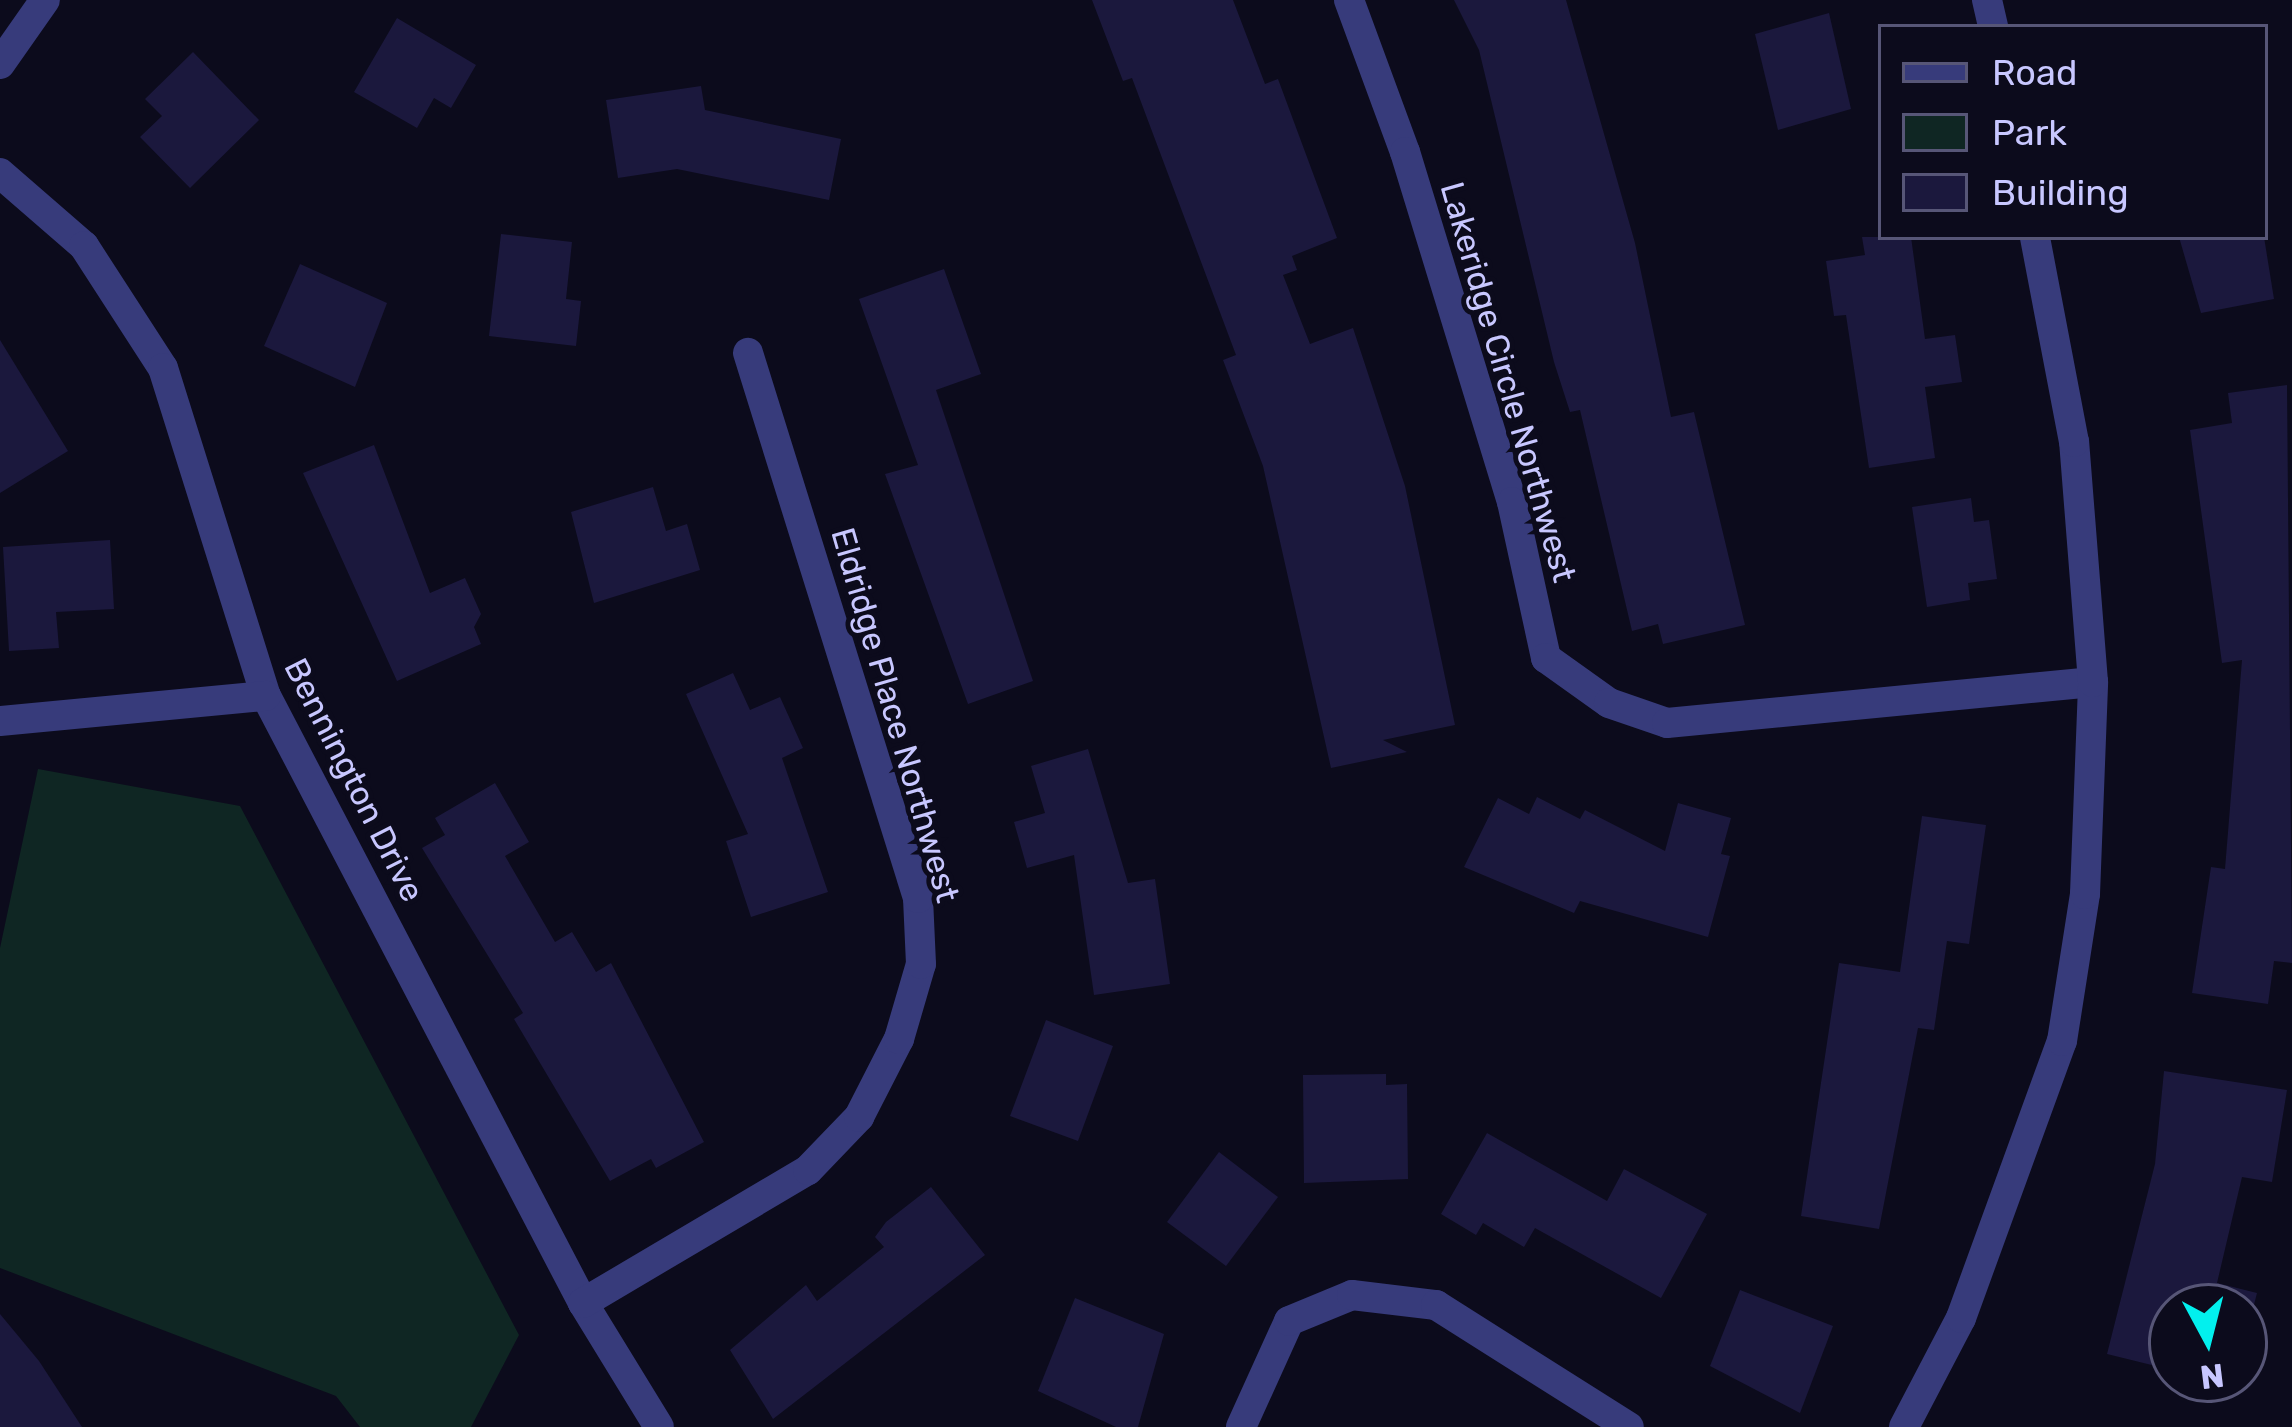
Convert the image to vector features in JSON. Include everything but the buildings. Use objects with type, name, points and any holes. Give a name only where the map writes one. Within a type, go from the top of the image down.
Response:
[{"type":"street","points":[[0,64],[45,0]]},
{"type":"street","name":"Lakeridge Circle Northwest","points":[[1349,0],[1405,152],[1512,502],[1546,658],[1609,704],[1667,723],[2093,682]]},
{"type":"street","name":"Bennington Drive","points":[[0,173],[84,246],[163,368],[266,696],[583,1303],[659,1427]]},
{"type":"street","points":[[1904,1427],[1961,1318],[2062,1041],[2085,894],[2093,682],[2074,442],[2036,240]]},
{"type":"street","name":"Eldridge Place Northwest","points":[[583,1303],[808,1170],[859,1117],[899,1039],[921,964],[918,898],[748,353]]},
{"type":"street","points":[[0,721],[266,696]]},
{"type":"street","points":[[1241,1427],[1289,1322],[1352,1295],[1436,1305],[1629,1427]]},
{"type":"green space","points":[[38,769],[240,806],[519,1335],[471,1427],[360,1427],[336,1396],[0,1268],[0,948]]}]
